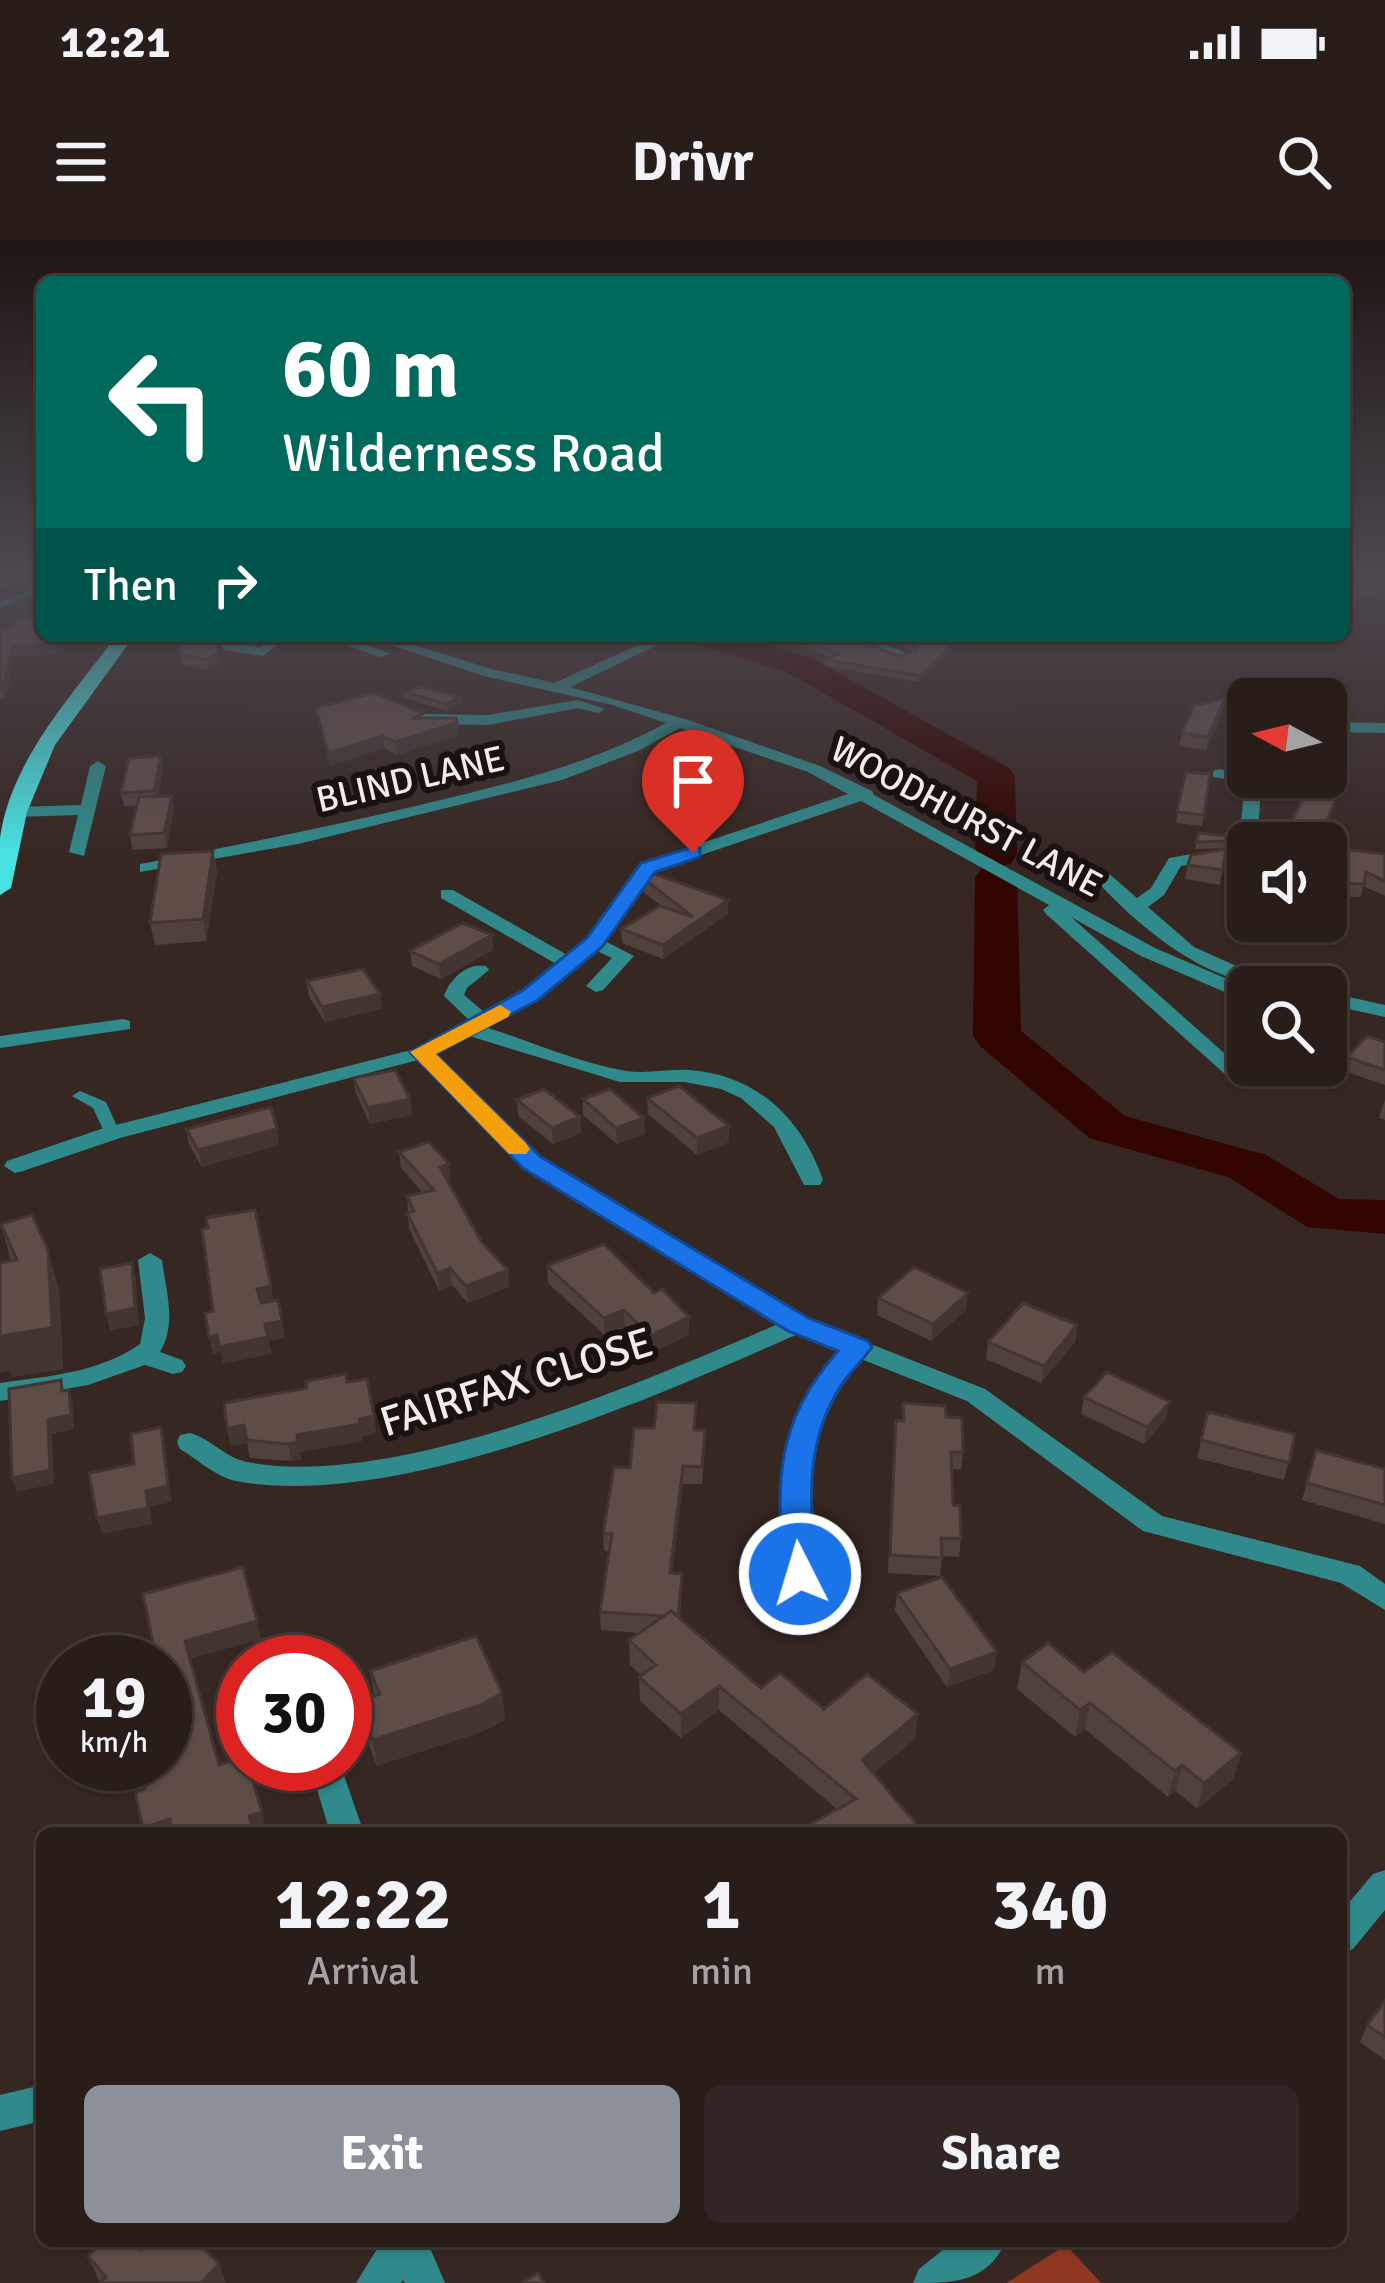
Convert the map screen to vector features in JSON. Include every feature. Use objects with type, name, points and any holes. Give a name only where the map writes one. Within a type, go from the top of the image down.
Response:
[{"type":"main road","points":[[0,888],[17,812],[45,745],[103,666]]},
{"type":"street","points":[[421,666],[578,704],[656,733]]},
{"type":"street","name":"WOODHURST LANE","points":[[465,666],[680,722],[814,769],[1148,952],[1227,986]]},
{"type":"street","points":[[555,688],[602,666]]},
{"type":"street","points":[[400,712],[446,722],[488,720],[578,704]]},
{"type":"street","name":"BLIND LANE","points":[[146,868],[298,839],[556,777],[632,748],[680,722]]},
{"type":"street","points":[[1347,727],[1385,728]]},
{"type":"street","points":[[78,852],[98,766]]},
{"type":"street","points":[[1219,774],[1227,775]]},
{"type":"street","points":[[15,1166],[112,1133],[422,1052],[530,995],[571,964],[594,943],[648,867],[866,794]]},
{"type":"street","points":[[17,812],[85,810]]},
{"type":"street","points":[[1136,907],[1158,890],[1174,862],[1216,855]]},
{"type":"street","points":[[1100,875],[1187,951],[1227,968]]},
{"type":"street","points":[[1016,877],[1227,1066]]},
{"type":"street","points":[[447,894],[571,964]]},
{"type":"street","points":[[594,943],[624,956],[596,986]]},
{"type":"street","points":[[479,970],[458,986],[454,996],[475,1025],[620,1076],[715,1080],[755,1098],[788,1125],[805,1154],[812,1180]]},
{"type":"street","points":[[1347,1004],[1385,1014]]},
{"type":"street","points":[[1347,1010],[1385,1014]]},
{"type":"street","points":[[0,1042],[123,1024]]},
{"type":"street","points":[[422,1052],[532,1163],[798,1324],[976,1395],[1153,1524],[1350,1574],[1385,1599]]},
{"type":"street","points":[[0,1393],[89,1376],[152,1348],[158,1332],[150,1260]]},
{"type":"street","name":"FAIRFAX CLOSE","points":[[190,1442],[211,1464],[257,1479],[346,1474],[427,1460],[556,1420],[798,1324]]},
{"type":"street","points":[[801,1597],[794,1510],[797,1449],[829,1381],[857,1347]]},
{"type":"street","points":[[143,1355],[173,1366]]},
{"type":"street","points":[[772,1613],[801,1597],[840,1602]]},
{"type":"street","points":[[334,1791],[345,1827]]},
{"type":"street","points":[[1347,1931],[1385,1885]]},
{"type":"street","points":[[0,2113],[36,2104]]},
{"type":"street","points":[[376,2283],[403,2247]]},
{"type":"street","points":[[409,2247],[424,2283]]},
{"type":"street","points":[[934,2283],[979,2247]]},
{"type":"lane","points":[[80,1096],[100,1105],[112,1133]]},
{"type":"shaded area","points":[[1068,2247],[1101,2283],[1006,2283]]},
{"type":"building","points":[[0,666],[8,666],[2,689]]},
{"type":"building","points":[[866,666],[930,666],[919,676]]},
{"type":"building","points":[[422,687],[460,697],[447,704],[404,692]]},
{"type":"building","points":[[374,693],[422,713],[414,718],[456,718],[457,723],[395,742],[383,736],[328,753],[316,708]]},
{"type":"building","points":[[1225,698],[1208,737],[1182,733],[1194,706]]},
{"type":"building","points":[[161,756],[154,791],[121,793],[129,758]]},
{"type":"building","points":[[1186,772],[1210,774],[1204,815],[1177,812]]},
{"type":"building","points":[[172,796],[164,833],[130,835],[139,797]]},
{"type":"building","points":[[1302,798],[1336,798],[1327,822],[1292,822]]},
{"type":"building","points":[[1199,833],[1227,836],[1226,841],[1196,842]]},
{"type":"building","points":[[1226,849],[1223,870],[1188,865],[1191,855]]},
{"type":"building","points":[[1347,849],[1385,854],[1385,881],[1366,872],[1364,884],[1347,883]]},
{"type":"building","points":[[213,851],[203,919],[150,923],[161,854]]},
{"type":"building","points":[[649,872],[728,900],[663,945],[621,929],[660,906],[693,917],[644,879]]},
{"type":"building","points":[[463,923],[492,935],[439,964],[410,951]]},
{"type":"building","points":[[363,969],[380,994],[322,1007],[307,981]]},
{"type":"building","points":[[1367,1036],[1385,1042],[1385,1070],[1347,1057]]},
{"type":"building","points":[[395,1070],[410,1099],[368,1108],[353,1078]]},
{"type":"building","points":[[679,1086],[729,1126],[697,1138],[647,1098]]},
{"type":"building","points":[[544,1089],[580,1117],[552,1128],[517,1100]]},
{"type":"building","points":[[610,1089],[644,1118],[616,1128],[583,1099]]},
{"type":"building","points":[[271,1107],[277,1129],[198,1150],[186,1129]]},
{"type":"building","points":[[429,1142],[449,1164],[440,1167],[481,1241],[508,1270],[466,1286],[450,1268],[437,1273],[407,1213],[414,1211],[407,1196],[434,1190],[399,1152]]},
{"type":"building","points":[[255,1210],[271,1286],[257,1289],[261,1303],[278,1300],[282,1321],[265,1324],[268,1337],[219,1347],[217,1335],[209,1337],[205,1313],[213,1311],[202,1229],[208,1228],[206,1218]]},
{"type":"building","points":[[32,1215],[48,1250],[52,1328],[0,1336],[0,1263],[17,1260],[1,1224]]},
{"type":"building","points":[[604,1244],[654,1293],[662,1289],[689,1317],[650,1336],[624,1310],[604,1318],[547,1266]]},
{"type":"building","points":[[132,1263],[135,1308],[106,1314],[100,1269]]},
{"type":"building","points":[[914,1267],[968,1293],[933,1324],[878,1298]]},
{"type":"building","points":[[1023,1303],[1077,1325],[1044,1366],[988,1342]]},
{"type":"building","points":[[1107,1372],[1170,1402],[1147,1427],[1084,1397]]},
{"type":"building","points":[[346,1374],[347,1382],[367,1379],[374,1416],[359,1419],[360,1424],[297,1435],[298,1442],[288,1444],[247,1440],[244,1425],[227,1429],[224,1403],[307,1388],[306,1381]]},
{"type":"building","points":[[61,1380],[62,1391],[69,1390],[71,1415],[48,1420],[50,1470],[12,1478],[9,1389]]},
{"type":"building","points":[[657,1402],[696,1403],[694,1430],[705,1430],[702,1467],[683,1466],[670,1573],[682,1574],[678,1617],[671,1611],[664,1616],[600,1612],[612,1534],[603,1534],[614,1467],[630,1468],[634,1428],[654,1428]]},
{"type":"building","points":[[903,1403],[945,1406],[946,1417],[962,1418],[963,1452],[951,1452],[953,1505],[960,1506],[961,1539],[941,1538],[942,1558],[890,1555],[896,1420],[904,1421]]},
{"type":"building","points":[[1208,1412],[1295,1434],[1289,1463],[1201,1440]]},
{"type":"building","points":[[161,1427],[168,1486],[146,1491],[148,1508],[97,1518],[89,1473],[134,1464],[131,1434]]},
{"type":"building","points":[[1316,1450],[1385,1469],[1385,1505],[1307,1483]]},
{"type":"building","points":[[243,1567],[257,1621],[192,1639],[192,1635],[151,1635],[143,1594]]},
{"type":"building","points":[[942,1577],[997,1652],[950,1669],[897,1593]]},
{"type":"building","points":[[671,1611],[761,1688],[780,1673],[824,1709],[867,1674],[918,1714],[862,1760],[919,1827],[805,1827],[856,1799],[719,1686],[681,1714],[639,1677],[656,1665],[629,1640]]},
{"type":"building","points":[[476,1636],[502,1693],[481,1705],[373,1740],[372,1697],[380,1694],[372,1670]]},
{"type":"building","points":[[1048,1643],[1084,1672],[1112,1652],[1241,1753],[1204,1783],[1182,1765],[1175,1771],[1090,1703],[1080,1710],[1022,1662]]},
{"type":"building","points":[[192,1667],[216,1754],[216,1791],[256,1791],[262,1812],[249,1816],[252,1827],[172,1827],[170,1819],[143,1827],[135,1792],[192,1791]]},
{"type":"building","points":[[1385,2001],[1385,2037],[1367,2025]]},
{"type":"building","points":[[98,2247],[202,2247],[219,2264],[201,2283],[100,2283],[106,2277],[88,2256]]},
{"type":"building","points":[[538,2273],[544,2283],[522,2283]]},
{"type":"waterway","points":[[801,666],[996,776],[996,855]]},
{"type":"waterway","points":[[996,878],[997,1036],[1107,1127],[1247,1166],[1327,1215],[1385,1217]]},
{"type":"slow traffic","points":[[500,1012],[422,1052],[518,1149]]},
{"type":"route","points":[[693,853],[648,867],[594,943],[530,995],[422,1052],[532,1163],[798,1324],[857,1347],[829,1381],[797,1449],[794,1510],[800,1574]]}]
